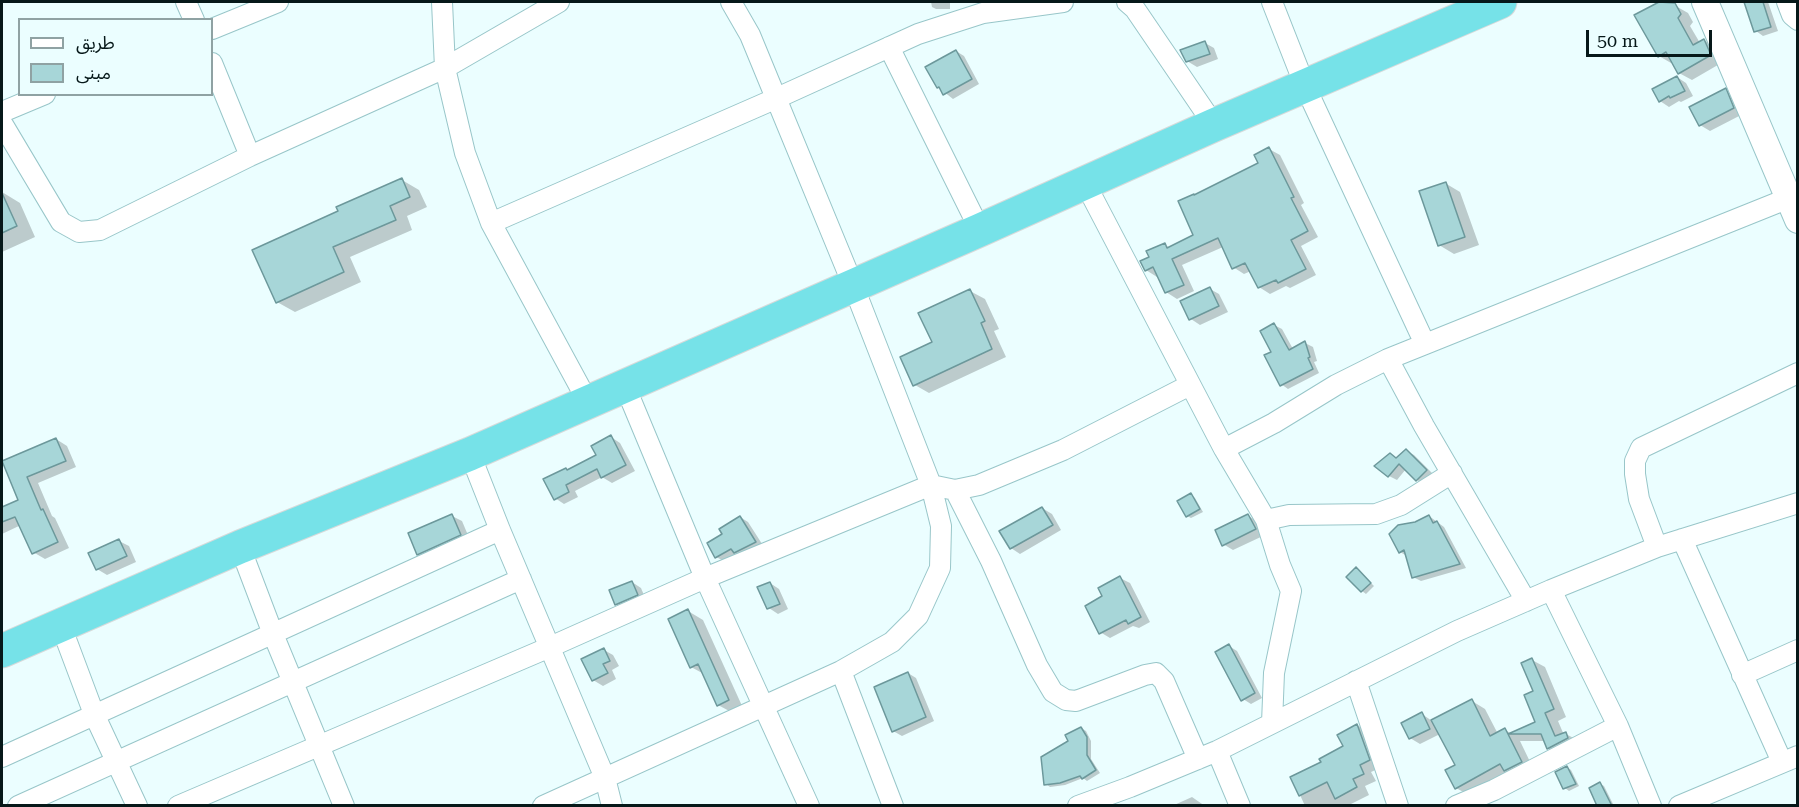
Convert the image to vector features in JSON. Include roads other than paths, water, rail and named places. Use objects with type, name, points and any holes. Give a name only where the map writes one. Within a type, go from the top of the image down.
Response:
[{"type":"highway","points":[[2,651],[240,547],[470,454],[1214,125],[1500,2]]},
{"type":"street","points":[[186,2],[193,18]]},
{"type":"street","points":[[213,29],[278,2]]},
{"type":"street","points":[[442,2],[445,68],[465,153],[490,223],[588,402]]},
{"type":"street","points":[[2,123],[61,222],[79,232],[100,230],[250,156],[445,68],[559,2]]},
{"type":"street","points":[[543,806],[841,671],[892,642],[918,616],[940,568],[941,526],[931,485],[777,98],[750,35],[731,2]]},
{"type":"street","points":[[490,223],[982,7],[1063,2]]},
{"type":"street","points":[[1127,2],[1135,9],[1214,125]]},
{"type":"street","points":[[1272,2],[1305,86],[1425,344]]},
{"type":"street","points":[[1224,448],[1274,423],[1336,385],[1388,359],[1793,209],[1705,2]]},
{"type":"street","points":[[1786,2],[1797,20]]},
{"type":"street","points":[[888,47],[980,230]]},
{"type":"street","points":[[213,65],[250,156]]},
{"type":"street","points":[[2,112],[40,96]]},
{"type":"street","points":[[1085,183],[1190,386],[1266,520],[1291,591],[1274,673],[1272,723]]},
{"type":"street","points":[[1388,359],[1526,601]]},
{"type":"street","points":[[1657,547],[1640,499],[1635,474],[1635,461],[1641,448],[1797,373]]},
{"type":"street","points":[[625,386],[705,578],[809,806]]},
{"type":"street","points":[[178,806],[705,578],[931,485],[956,490],[980,485],[1063,450],[1190,386]]},
{"type":"street","points":[[470,454],[605,778],[612,806]]},
{"type":"street","points":[[1266,520],[1289,515],[1376,514],[1401,505],[1452,473]]},
{"type":"street","points":[[956,490],[991,561],[1037,665],[1053,692],[1066,700],[1076,701],[1144,675],[1156,673],[1164,681],[1198,759]]},
{"type":"street","points":[[1078,806],[1217,751],[1457,631],[1551,590],[1657,547],[1797,503]]},
{"type":"street","points":[[2,757],[500,530]]},
{"type":"street","points":[[1679,806],[1790,759],[1742,675],[1682,539]]},
{"type":"street","points":[[240,547],[344,806]]},
{"type":"street","points":[[18,806],[521,579]]},
{"type":"street","points":[[1551,590],[1618,726],[1651,806]]},
{"type":"street","points":[[61,626],[94,714],[137,806]]},
{"type":"street","points":[[1742,675],[1797,650]]},
{"type":"street","points":[[841,671],[893,806]]},
{"type":"street","points":[[1356,681],[1398,806]]},
{"type":"street","points":[[1456,806],[1498,798],[1618,726]]},
{"type":"street","points":[[1217,751],[1240,806]]}]
